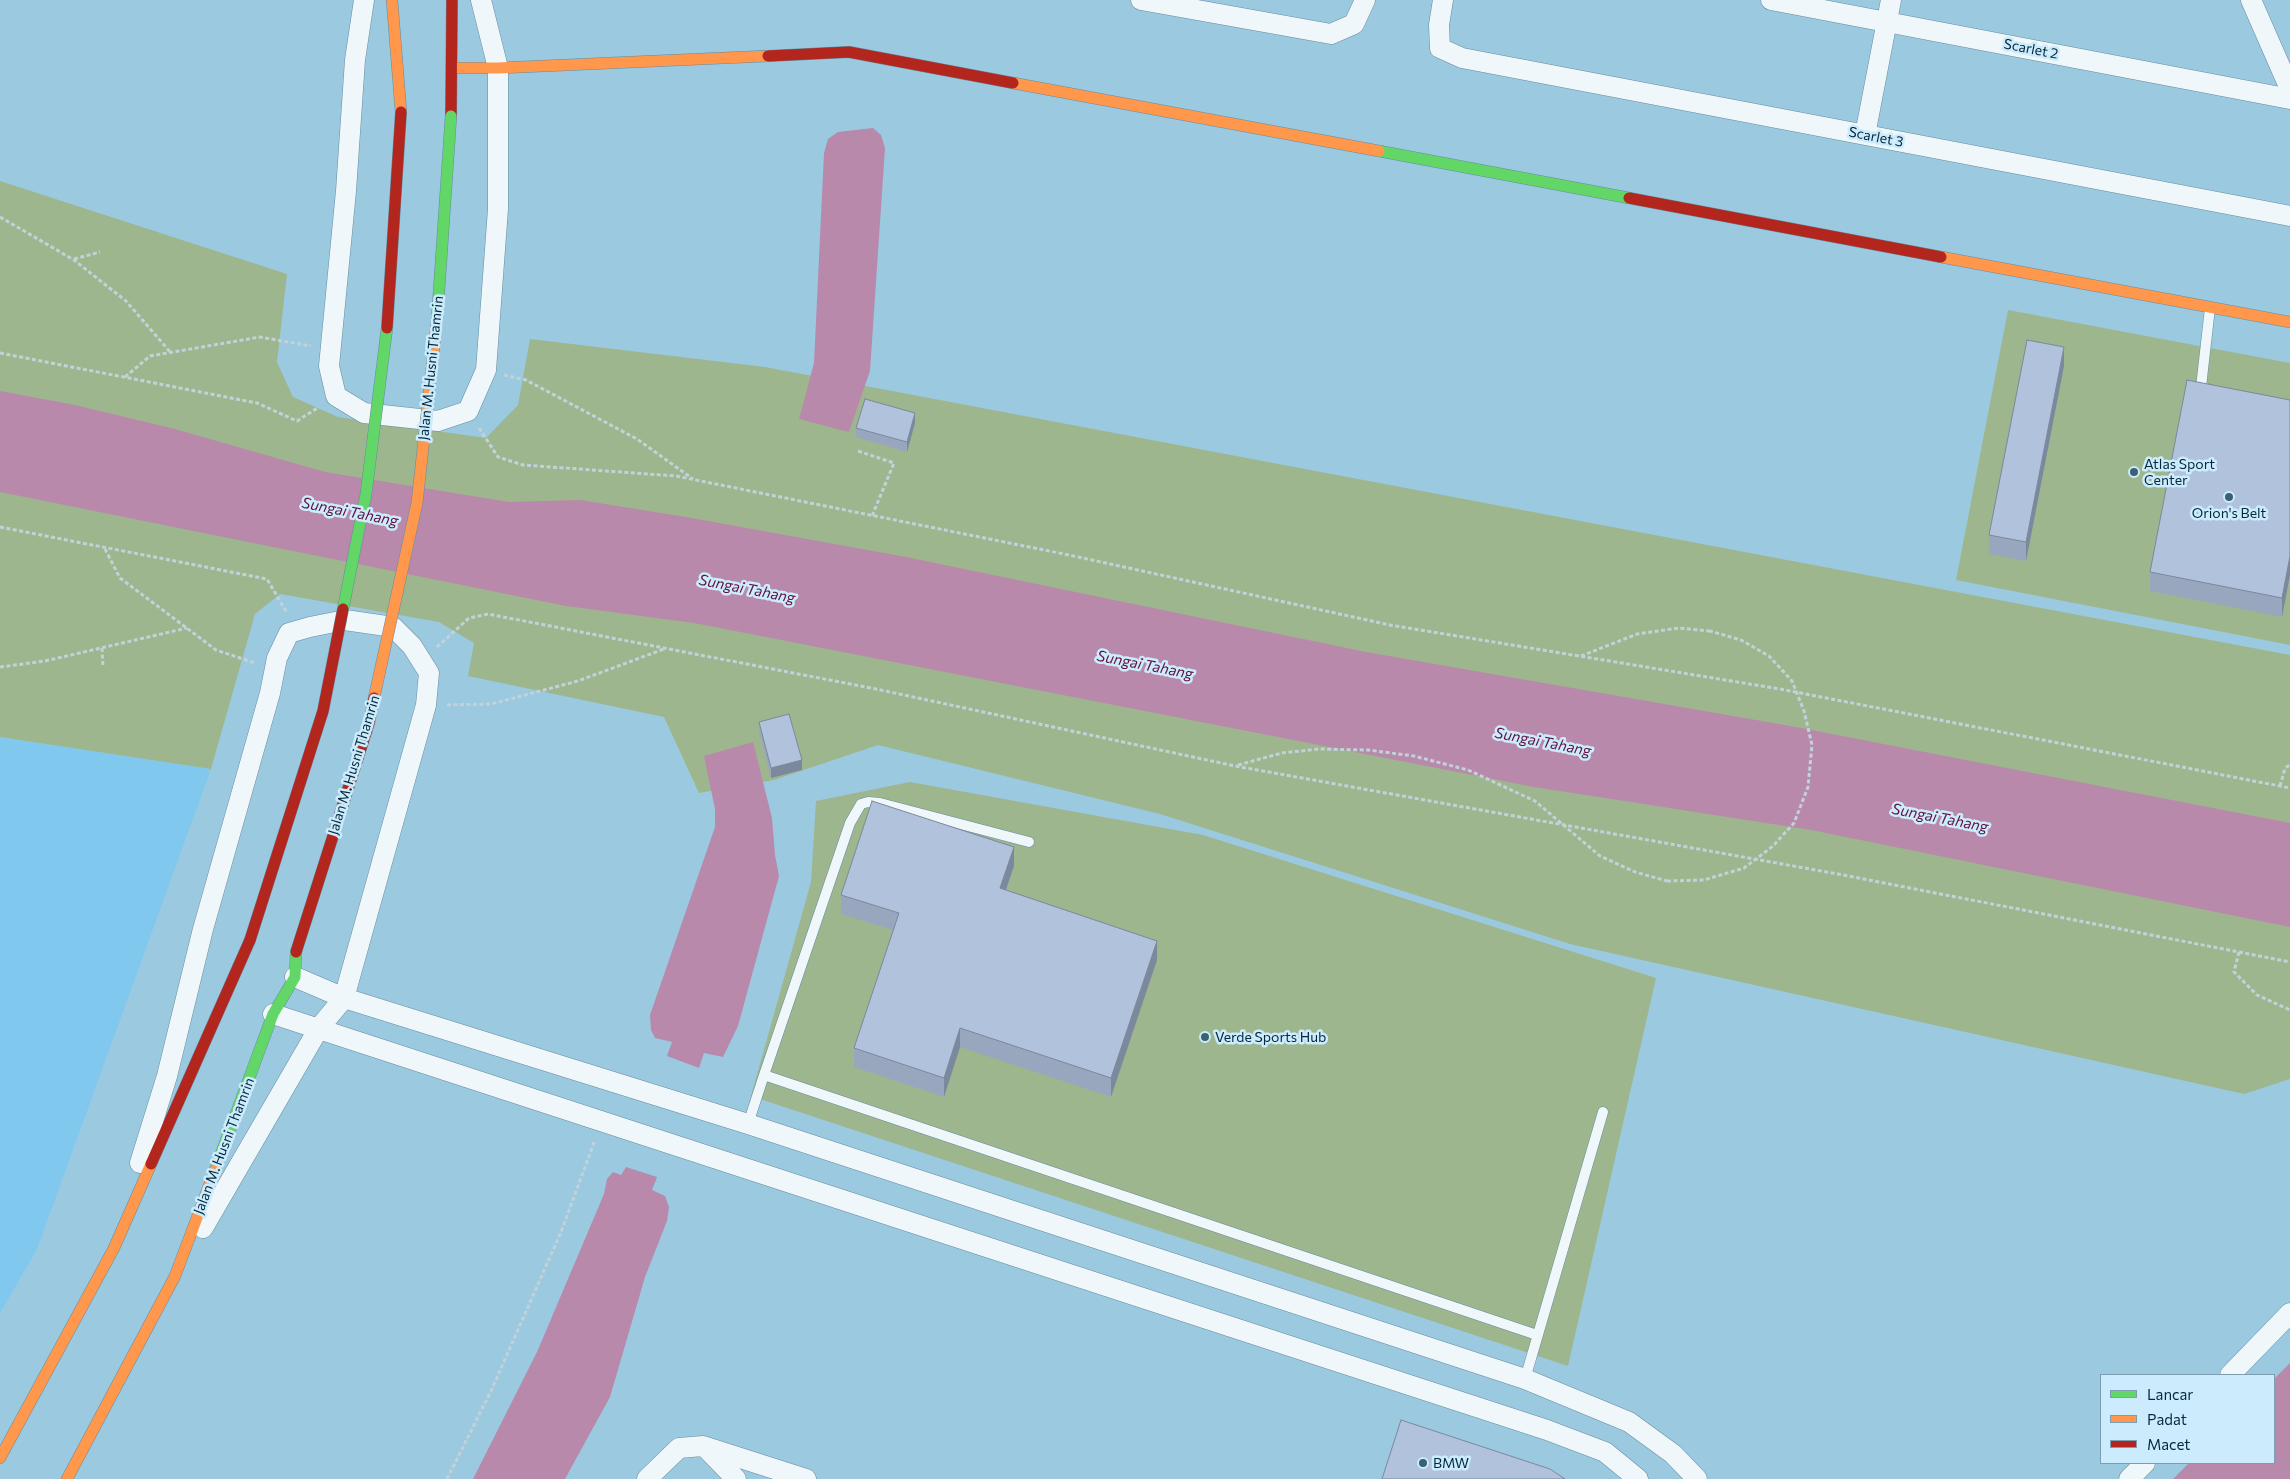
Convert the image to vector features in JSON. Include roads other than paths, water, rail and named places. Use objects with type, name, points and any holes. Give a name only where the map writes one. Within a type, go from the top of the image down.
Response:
[{"type":"main road","points":[[0,1458],[114,1248],[250,940],[323,712],[366,494],[386,338],[400,112],[392,0]]},
{"type":"main road","name":"Jalan M. Husni Thamrin","points":[[67,1479],[175,1276],[273,1014],[296,977],[296,952],[369,723],[417,504],[435,350],[451,116],[453,68],[452,0]]},
{"type":"main road","points":[[453,68],[498,68],[849,52],[2290,322]]},
{"type":"street","points":[[364,0],[355,60],[346,191],[329,348],[329,366],[336,396],[364,413],[438,421],[468,411],[486,370],[498,209],[498,68],[481,0]]},
{"type":"street","points":[[1141,0],[1331,34],[1354,24],[1365,0]]},
{"type":"street","name":"Scarlet 3","points":[[1443,0],[1439,25],[1440,48],[1462,58],[2290,216]]},
{"type":"street","name":"Scarlet 2","points":[[1771,0],[2290,99]]},
{"type":"street","points":[[1865,135],[1891,0]]},
{"type":"street","points":[[2251,0],[2290,89]]},
{"type":"street","points":[[114,1248],[167,1076],[202,929],[270,693],[277,658],[289,633],[344,620],[393,626],[412,646],[429,673],[426,705],[344,998],[319,1028],[175,1276]]},
{"type":"street","points":[[296,977],[344,998],[748,1124],[1525,1379],[1629,1422],[1672,1454],[1697,1479]]},
{"type":"street","points":[[273,1014],[1547,1430],[1604,1452],[1638,1479]]},
{"type":"street","points":[[2231,1374],[2290,1313]]},
{"type":"street","points":[[703,1446],[736,1479]]},
{"type":"street","points":[[646,1479],[679,1448],[703,1446],[806,1479]]},
{"type":"street","points":[[2129,1479],[2143,1464]]},
{"type":"lane","points":[[2210,307],[2201,387],[2218,390]]},
{"type":"lane","points":[[748,1124],[850,823],[861,804],[868,802],[880,804],[1029,842]]},
{"type":"lane","points":[[764,1075],[1538,1335]]},
{"type":"lane","points":[[1525,1379],[1603,1112]]},
{"type":"water","points":[[873,128],[881,135],[885,148],[870,371],[849,432],[799,419],[814,363],[824,153],[828,139],[838,132]]},
{"type":"water","name":"Sungai Tahang","points":[[0,391],[75,405],[175,429],[325,472],[509,502],[580,500],[686,517],[906,557],[1366,652],[1796,727],[2290,823],[2290,927],[1811,830],[1534,787],[694,623],[566,606],[0,492]]},
{"type":"water","points":[[753,742],[772,818],[779,876],[738,1026],[723,1057],[704,1053],[699,1068],[667,1056],[672,1042],[655,1038],[651,1030],[650,1015],[715,827],[715,809],[704,756]]},
{"type":"water","points":[[626,1167],[657,1177],[652,1190],[665,1196],[669,1207],[667,1221],[645,1277],[610,1397],[565,1479],[473,1479],[537,1352],[604,1194],[607,1179],[613,1172],[621,1175]]},
{"type":"water","points":[[2290,1363],[2290,1479],[2173,1479],[2188,1464],[2275,1464],[2275,1378]]},
{"type":"place","name":"Atlas Sport Center","points":[[2134,472]]},
{"type":"place","name":"Orion's Belt","points":[[2229,497]]},
{"type":"place","name":"Verde Sports Hub","points":[[1205,1037]]},
{"type":"place","name":"BMW","points":[[1423,1463]]}]
